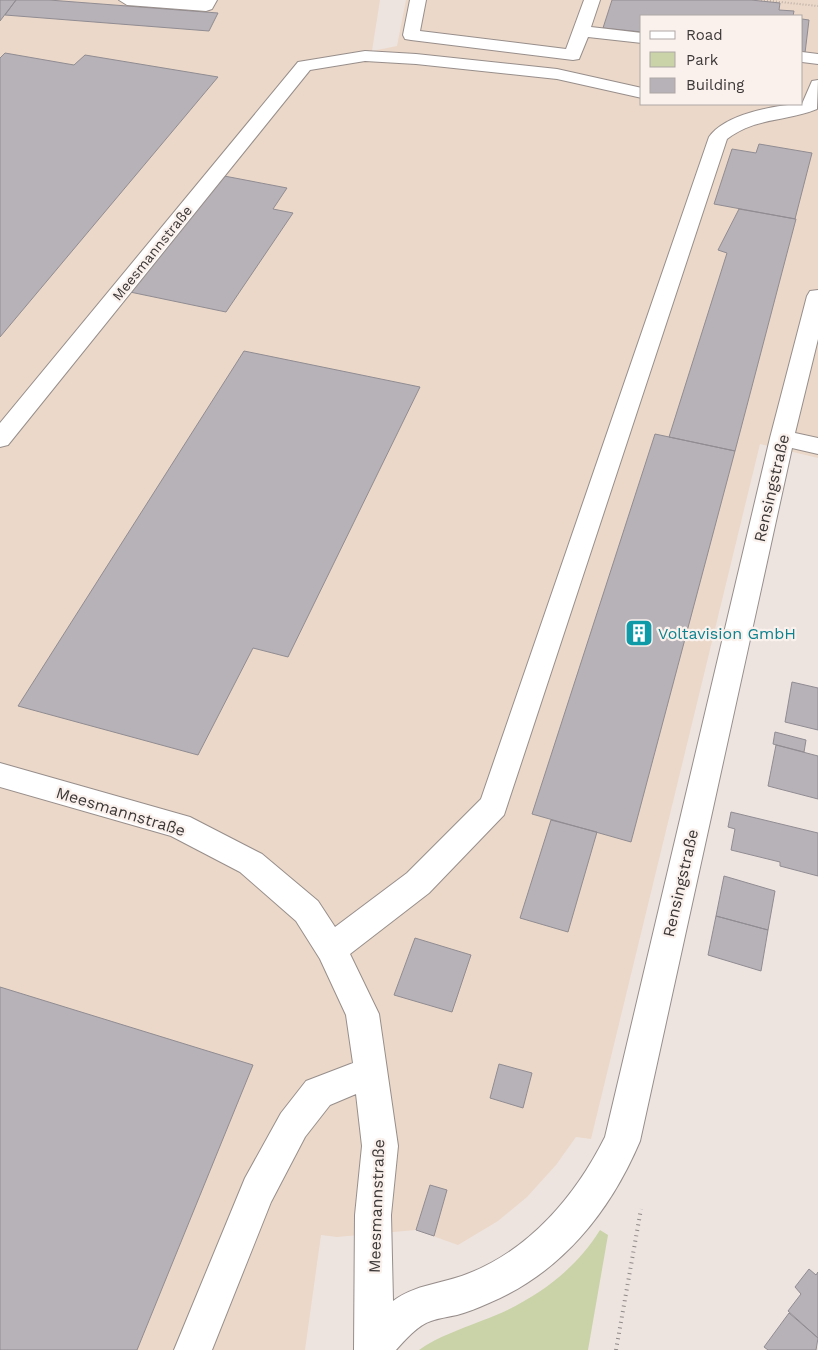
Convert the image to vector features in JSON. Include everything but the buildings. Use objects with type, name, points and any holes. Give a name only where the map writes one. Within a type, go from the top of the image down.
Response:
[{"type":"street","points":[[127,0],[206,6],[209,0]]},
{"type":"street","points":[[418,0],[411,35],[573,55],[592,0]]},
{"type":"street","points":[[582,31],[640,38]]},
{"type":"street","name":"Meesmannstraße","points":[[0,439],[304,66],[365,56],[416,59],[557,74],[640,93]]},
{"type":"street","points":[[803,57],[818,59]]},
{"type":"street","points":[[331,949],[418,883],[494,806],[718,137],[732,126],[751,118],[800,110],[816,100]]},
{"type":"street","name":"Rensingstraße","points":[[373,1348],[397,1322],[418,1306],[470,1292],[510,1272],[542,1249],[580,1211],[598,1188],[622,1140],[782,438],[818,296]]},
{"type":"street","points":[[782,438],[818,446]]},
{"type":"street","name":"Meesmannstraße","points":[[0,775],[179,826],[251,863],[307,911],[331,949],[362,1014],[372,1072],[380,1146],[373,1215],[373,1348]]},
{"type":"street","points":[[192,1350],[258,1191],[293,1125],[318,1093],[372,1072]]},
{"type":"path","points":[[761,0],[818,6]]},
{"type":"path","points":[[616,1350],[641,1209]]},
{"type":"shaded area","points":[[0,0],[380,0],[372,51],[397,46],[406,0],[818,0],[818,458],[760,444],[591,1139],[576,1137],[556,1165],[527,1197],[498,1221],[458,1245],[416,1230],[337,1237],[321,1235],[305,1350],[0,1350]]},
{"type":"green space","points":[[600,1230],[608,1235],[588,1350],[419,1350],[442,1337],[516,1306],[548,1286],[577,1260]]},
{"type":"place","name":"Voltavision GmbH","points":[[639,633]]}]
